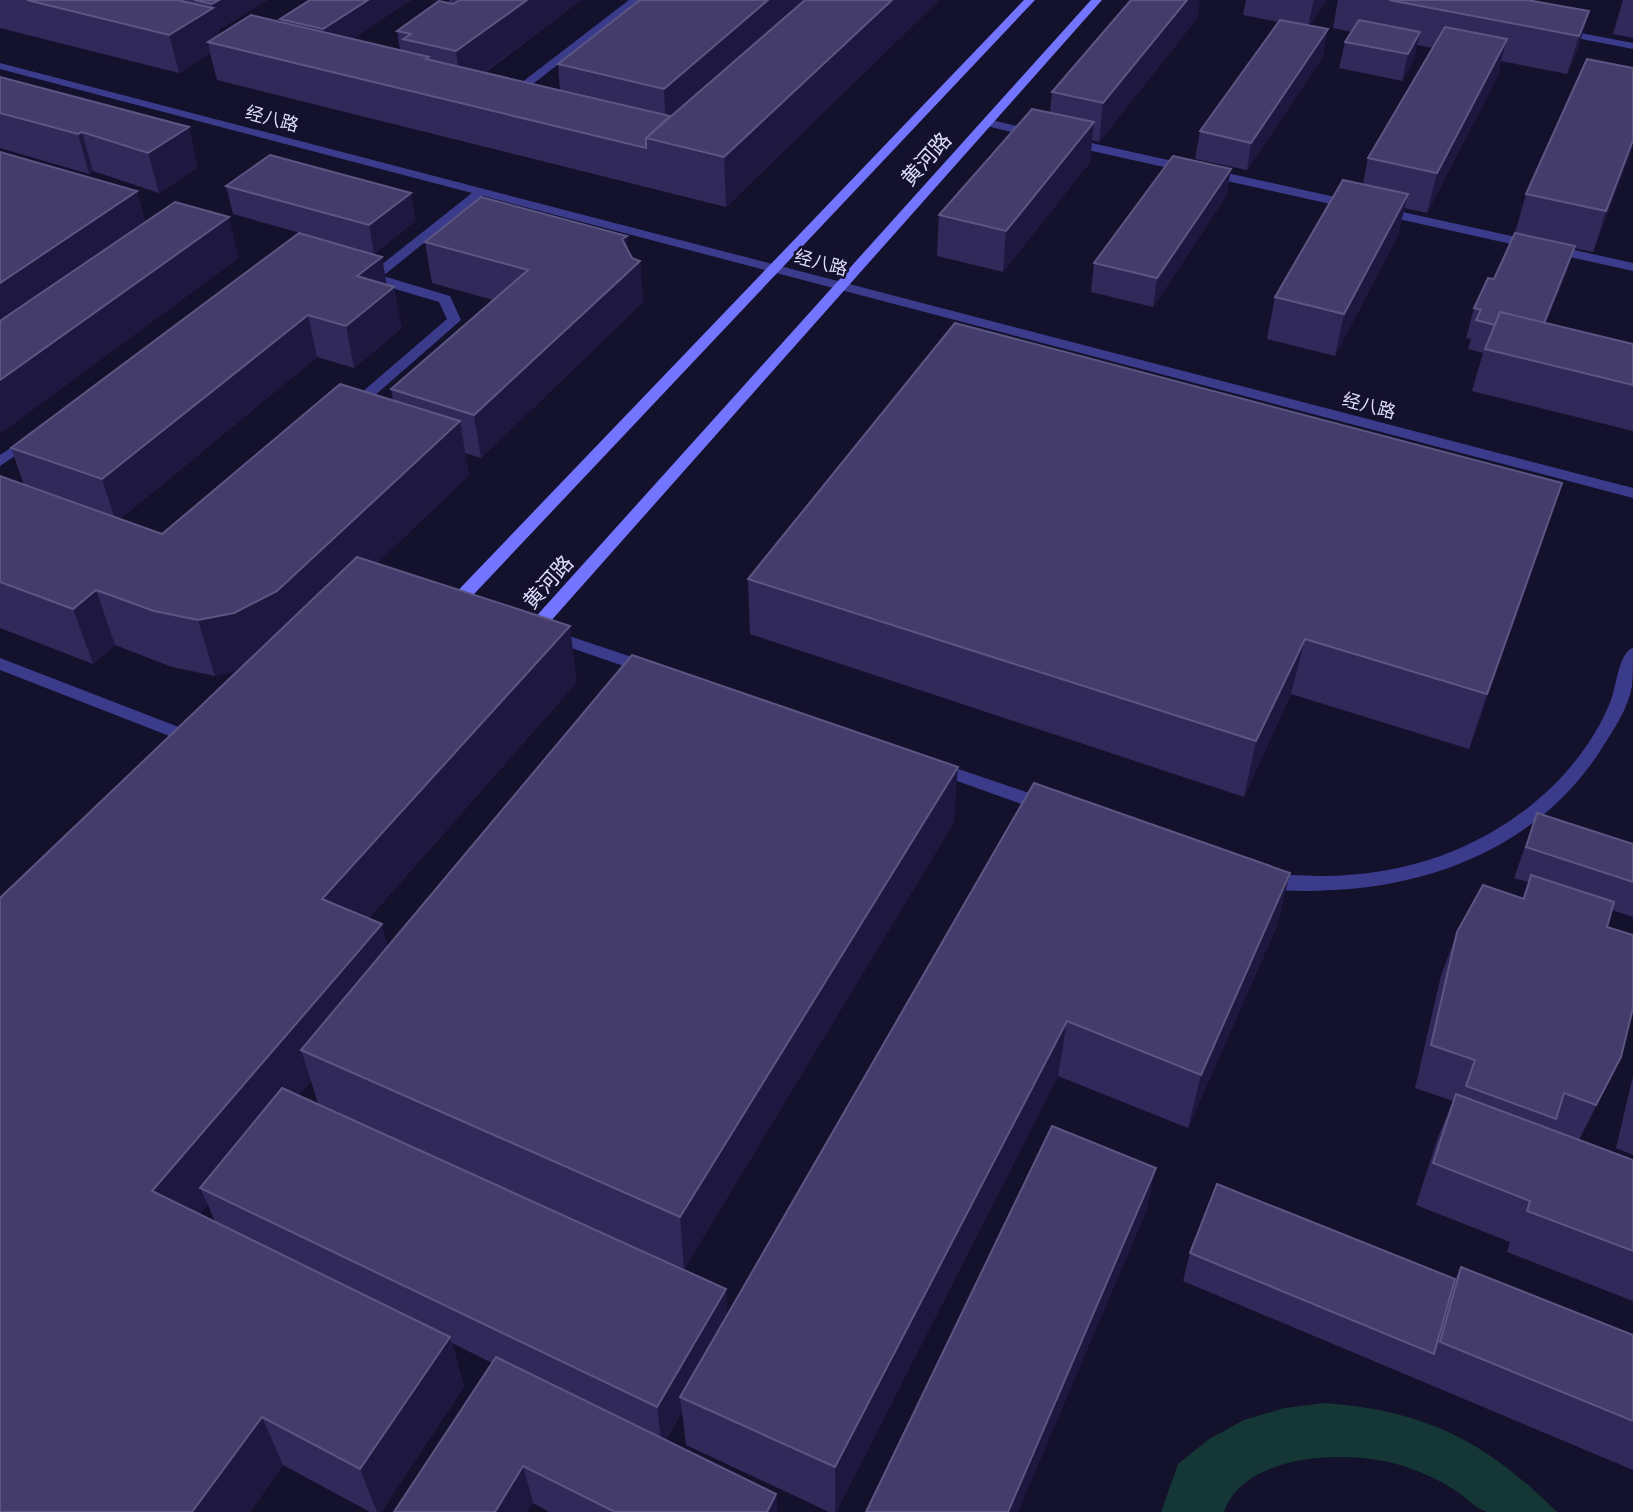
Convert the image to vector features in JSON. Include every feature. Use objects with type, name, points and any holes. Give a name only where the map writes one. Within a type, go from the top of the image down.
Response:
[{"type":"main road","name":"黄河路","points":[[441,618],[1030,0]]},
{"type":"main road","name":"黄河路","points":[[516,649],[1097,0]]},
{"type":"street","points":[[525,85],[636,0]]},
{"type":"street","points":[[1542,28],[1633,46]]},
{"type":"street","name":"经八路","points":[[0,66],[1633,493]]},
{"type":"street","points":[[987,123],[1633,267]]},
{"type":"street","points":[[373,278],[481,192]]},
{"type":"street","points":[[339,419],[454,320],[446,299],[348,271]]},
{"type":"street","points":[[0,462],[45,429]]},
{"type":"street","points":[[534,629],[666,674]]},
{"type":"street","points":[[1244,873],[1270,882],[1366,884],[1453,862],[1510,832],[1569,783],[1608,724],[1633,654]]},
{"type":"street","points":[[0,664],[214,747]]},
{"type":"street","points":[[915,760],[1060,810]]},
{"type":"green space","points":[[1325,1403],[1394,1413],[1452,1434],[1505,1466],[1557,1512],[1487,1512],[1443,1483],[1417,1471],[1368,1459],[1339,1457],[1281,1465],[1256,1475],[1237,1491],[1224,1512],[1161,1512],[1178,1464],[1209,1439],[1244,1420],[1284,1408]]},
{"type":"building","points":[[27,0],[177,0],[213,8],[169,35]]},
{"type":"building","points":[[194,0],[219,0],[212,4]]},
{"type":"building","points":[[310,0],[368,0],[323,29],[280,19]]},
{"type":"building","points":[[460,0],[527,0],[456,51],[403,39],[411,34],[397,31],[439,1],[453,4]]},
{"type":"building","points":[[640,0],[768,0],[664,89],[558,64]]},
{"type":"building","points":[[805,0],[892,0],[724,157],[646,138]]},
{"type":"building","points":[[1131,0],[1187,0],[1103,103],[1052,92]]},
{"type":"building","points":[[1389,0],[1527,0],[1589,11],[1579,36]]},
{"type":"building","points":[[251,15],[670,116],[646,138],[646,148],[208,42]]},
{"type":"building","points":[[1280,20],[1328,29],[1251,143],[1200,131]]},
{"type":"building","points":[[1359,20],[1420,32],[1408,54],[1345,42]]},
{"type":"building","points":[[1445,27],[1507,39],[1437,173],[1368,158]]},
{"type":"building","points":[[1587,59],[1633,68],[1633,140],[1606,211],[1526,194]]},
{"type":"building","points":[[0,77],[189,127],[148,153],[82,132],[78,134],[0,113]]},
{"type":"building","points":[[1032,109],[1094,122],[1006,231],[939,215]]},
{"type":"building","points":[[0,152],[137,191],[0,283]]},
{"type":"building","points":[[270,155],[411,193],[369,225],[226,186]]},
{"type":"building","points":[[1173,156],[1231,169],[1157,278],[1094,263]]},
{"type":"building","points":[[1343,180],[1408,194],[1344,314],[1275,297]]},
{"type":"building","points":[[481,197],[627,236],[622,239],[632,258],[640,261],[474,415],[391,389],[528,270],[425,242]]},
{"type":"building","points":[[175,202],[229,217],[0,380],[0,321]]},
{"type":"building","points":[[299,233],[382,257],[357,276],[394,287],[346,326],[308,315],[102,479],[11,448]]},
{"type":"building","points":[[1515,233],[1575,246],[1544,323],[1500,312],[1495,325],[1476,320],[1481,310],[1474,308],[1488,278],[1494,279]]},
{"type":"building","points":[[1500,312],[1633,344],[1633,385],[1485,349]]},
{"type":"building","points":[[955,323],[1562,483],[1487,694],[1305,639],[1256,741],[748,579]]},
{"type":"building","points":[[340,384],[460,421],[277,591],[234,613],[198,620],[154,611],[96,590],[73,609],[0,582],[0,476],[162,534]]},
{"type":"building","points":[[357,557],[570,626],[322,899],[382,924],[152,1191],[450,1337],[360,1469],[262,1417],[192,1512],[0,1512],[0,898]]},
{"type":"building","points":[[632,655],[958,767],[680,1217],[301,1050]]},
{"type":"building","points":[[1034,783],[1290,873],[1201,1075],[1067,1021],[835,1467],[680,1397]]},
{"type":"building","points":[[1537,813],[1633,844],[1633,882],[1526,847]]},
{"type":"building","points":[[1531,875],[1614,902],[1607,927],[1633,935],[1633,1008],[1621,1057],[1596,1105],[1564,1093],[1556,1119],[1466,1086],[1475,1060],[1431,1045],[1457,932],[1483,885],[1524,899]]},
{"type":"building","points":[[282,1088],[726,1289],[657,1407],[200,1188]]},
{"type":"building","points":[[1456,1094],[1633,1160],[1633,1251],[1527,1211],[1530,1201],[1433,1163]]},
{"type":"building","points":[[1052,1126],[1156,1168],[1008,1512],[866,1512]]},
{"type":"building","points":[[1217,1184],[1455,1279],[1434,1354],[1190,1253]]},
{"type":"building","points":[[1461,1267],[1633,1335],[1633,1421],[1440,1342]]},
{"type":"building","points":[[496,1357],[776,1494],[767,1512],[615,1512],[523,1466],[495,1512],[394,1512]]}]
